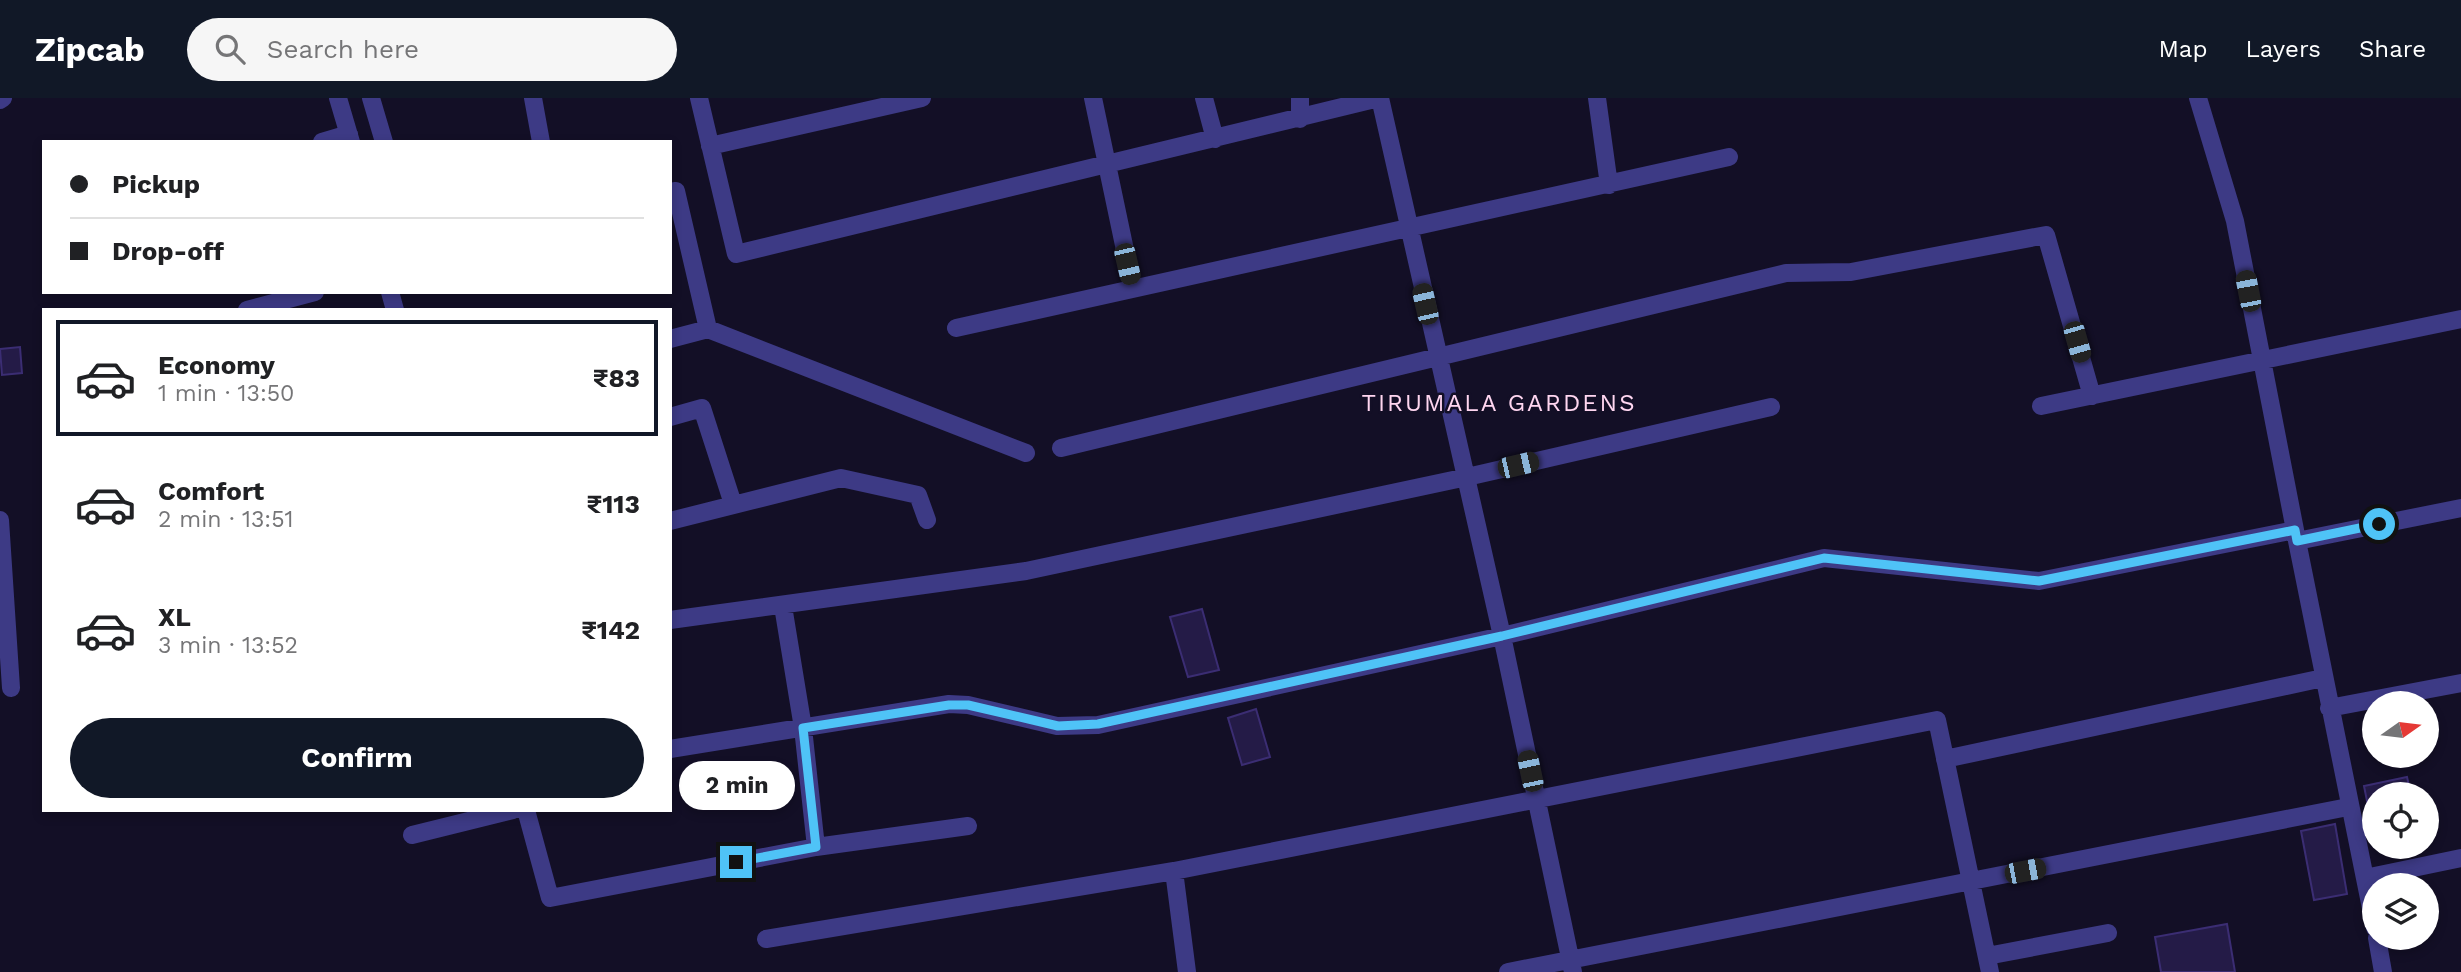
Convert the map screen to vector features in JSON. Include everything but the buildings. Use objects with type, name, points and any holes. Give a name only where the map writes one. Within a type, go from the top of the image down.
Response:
[{"type":"street","points":[[338,98],[350,138]]},
{"type":"street","points":[[371,98],[383,140]]},
{"type":"street","points":[[533,98],[541,140]]},
{"type":"street","points":[[699,98],[736,254],[1380,98],[1407,226],[1467,477],[1572,966]]},
{"type":"street","points":[[710,146],[922,98]]},
{"type":"street","points":[[1093,98],[1105,166],[1133,288]]},
{"type":"street","points":[[1204,98],[1215,139]]},
{"type":"street","points":[[1300,98],[1300,119]]},
{"type":"street","points":[[1597,98],[1609,185]]},
{"type":"street","points":[[2198,98],[2235,221],[2348,807],[2364,873]]},
{"type":"street","points":[[956,328],[1407,226],[1609,185],[1729,157]]},
{"type":"street","points":[[672,192],[676,191],[708,329]]},
{"type":"street","points":[[1061,449],[1786,273],[1851,272],[2046,235],[2091,396]]},
{"type":"street","points":[[255,308],[307,294]]},
{"type":"street","points":[[2041,406],[2461,319]]},
{"type":"street","points":[[672,338],[708,329],[1026,453]]},
{"type":"street","points":[[672,620],[1026,570],[1467,477],[1771,407]]},
{"type":"street","points":[[672,416],[702,408],[733,504]]},
{"type":"street","points":[[672,520],[841,478],[918,495],[927,520]]},
{"type":"street","points":[[672,749],[949,705],[968,705],[1058,726],[1098,724],[1502,636],[1824,558],[2039,581],[2461,508]]},
{"type":"street","points":[[0,522],[3,614],[11,688]]},
{"type":"street","points":[[783,606],[803,728],[816,847]]},
{"type":"street","points":[[1945,759],[2323,678]]},
{"type":"street","points":[[2329,708],[2461,683]]},
{"type":"street","points":[[766,939],[1174,871],[1937,720],[1988,964],[2108,933]]},
{"type":"street","points":[[1508,972],[1572,966],[1971,882],[2348,807]]},
{"type":"street","points":[[412,835],[505,812]]},
{"type":"street","points":[[527,812],[550,898],[816,847],[968,827]]},
{"type":"street","points":[[2389,873],[2461,858]]},
{"type":"street","points":[[1174,871],[1187,972]]},
{"type":"street","points":[[2379,950],[2384,972]]},
{"type":"district","name":"TIRUMALA GARDENS","points":[[1499,403]]},
{"type":"route","points":[[736,862],[816,847],[803,728],[949,705],[968,705],[1058,726],[1098,724],[1502,636],[1824,558],[2039,581],[2295,530],[2297,541],[2379,524]]}]
